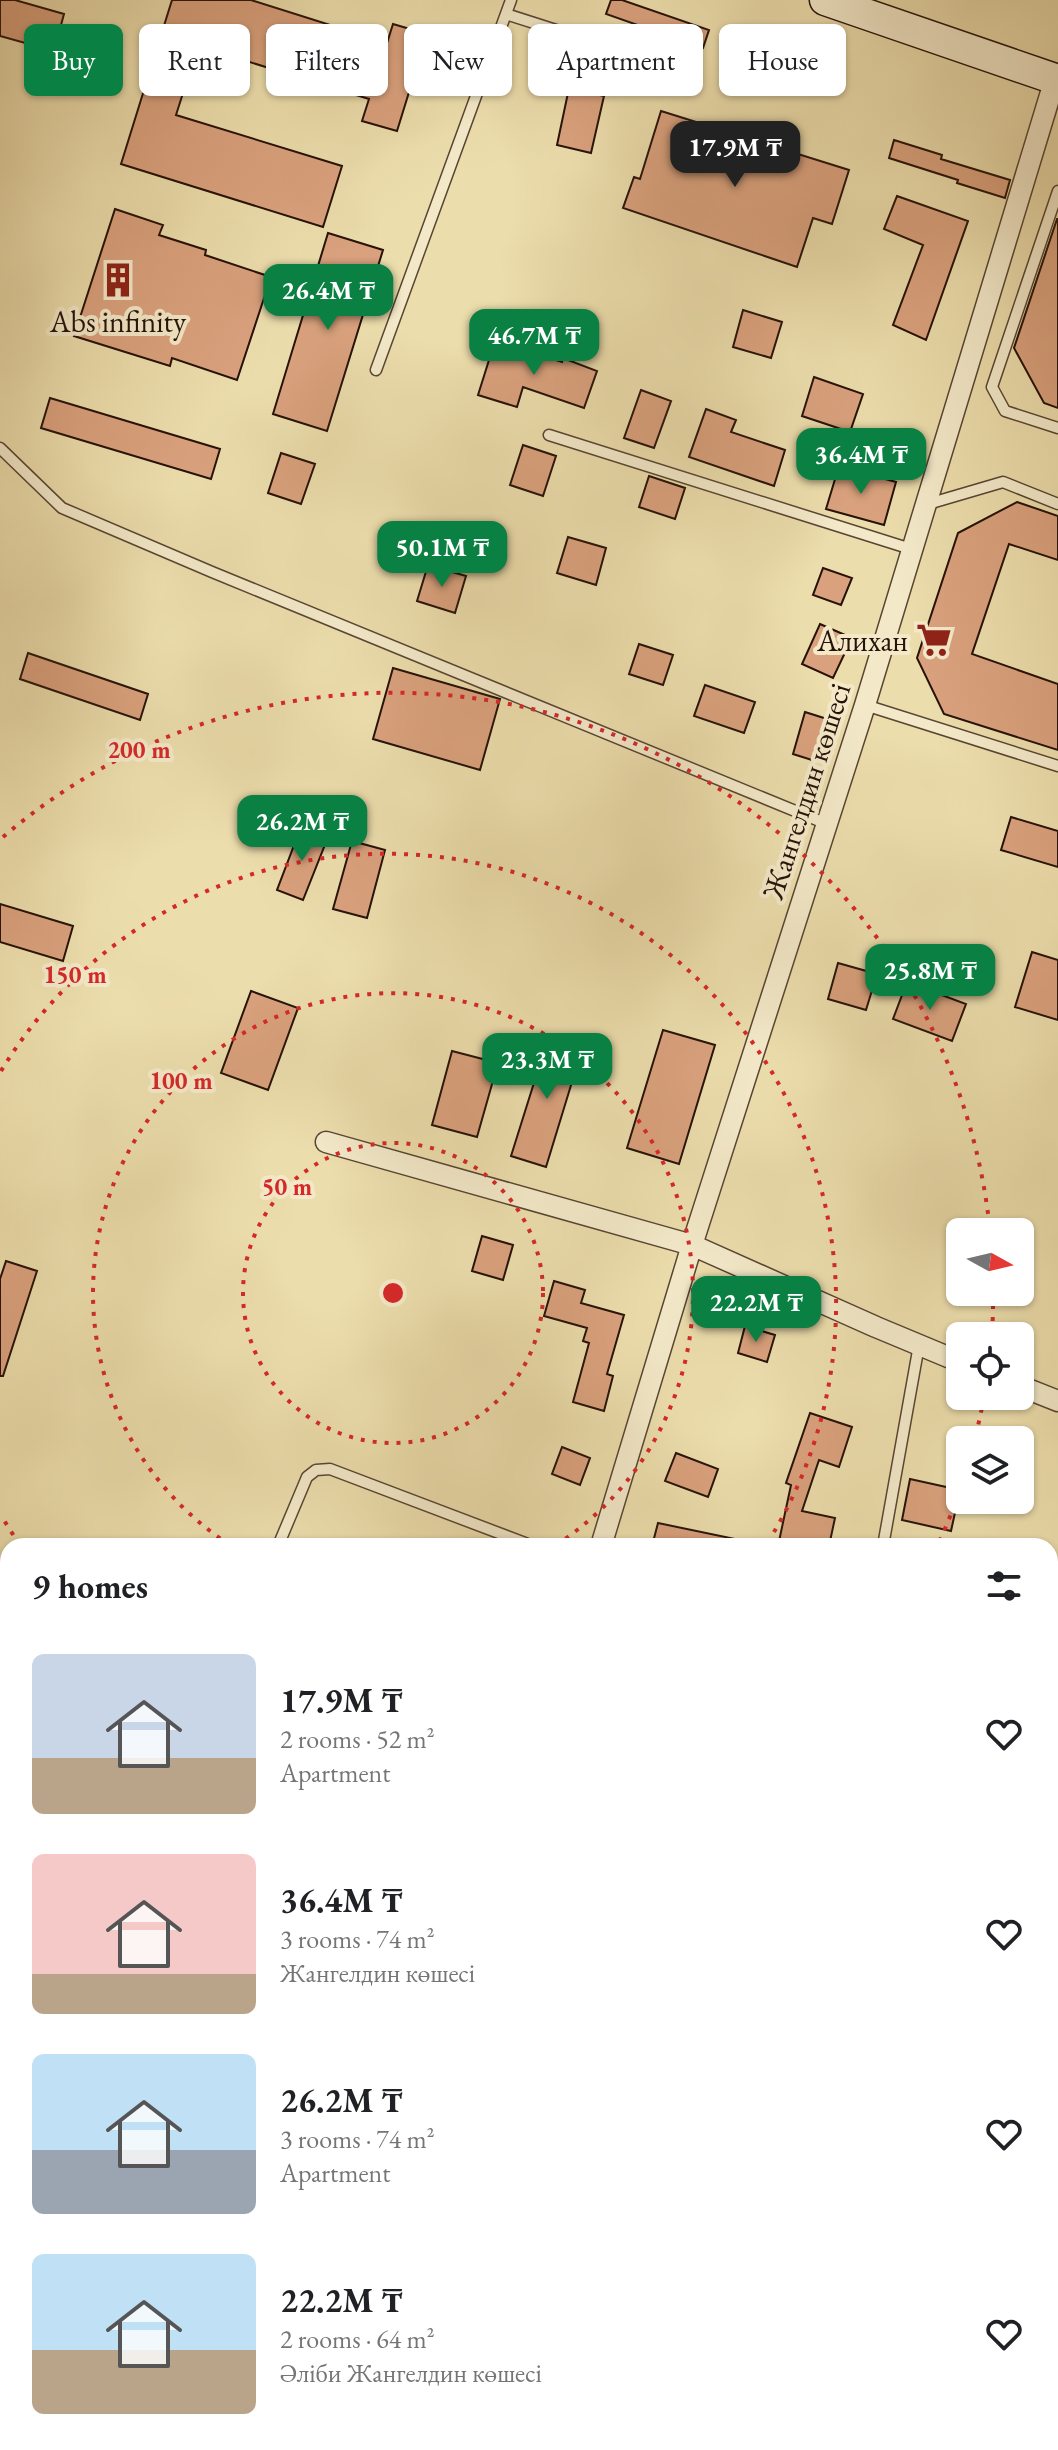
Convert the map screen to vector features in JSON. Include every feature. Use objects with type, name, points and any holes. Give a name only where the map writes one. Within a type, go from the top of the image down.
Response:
[{"type":"main road","points":[[825,0],[1057,79]]},
{"type":"street","name":"Жангелдин көшесі","points":[[603,1538],[692,1245],[865,705],[1057,79]]},
{"type":"street","points":[[326,1142],[692,1245],[946,1356]]},
{"type":"street","points":[[1034,1392],[1058,1401]]},
{"type":"lane","points":[[376,370],[511,0]]},
{"type":"lane","points":[[506,14],[537,24]]},
{"type":"lane","points":[[1058,191],[992,387],[1005,411],[1058,428]]},
{"type":"lane","points":[[549,435],[911,549]]},
{"type":"lane","points":[[0,448],[62,508],[827,824]]},
{"type":"lane","points":[[925,504],[1003,482],[1058,504]]},
{"type":"lane","points":[[865,705],[1058,766]]},
{"type":"lane","points":[[884,1538],[919,1345]]},
{"type":"lane","points":[[281,1538],[307,1477],[316,1470],[330,1469],[512,1538]]},
{"type":"building","points":[[0,0],[15,0],[64,14],[61,24],[24,24],[24,43],[0,36]]},
{"type":"building","points":[[172,0],[251,0],[327,24],[266,24],[266,67],[250,62],[250,24],[165,24]]},
{"type":"building","points":[[611,0],[622,0],[692,24],[635,24],[606,14]]},
{"type":"building","points":[[393,24],[404,27],[404,96],[408,96],[397,131],[362,121],[369,99],[359,96],[388,96],[388,40]]},
{"type":"building","points":[[703,28],[709,30],[703,48]]},
{"type":"building","points":[[142,96],[182,96],[176,115],[342,166],[323,227],[121,164]]},
{"type":"building","points":[[567,96],[604,96],[591,153],[557,145]]},
{"type":"building","points":[[661,111],[849,170],[832,224],[813,218],[797,267],[623,208],[634,177],[640,179]]},
{"type":"building","points":[[894,140],[942,155],[941,159],[1010,180],[1005,198],[889,158]]},
{"type":"building","points":[[897,196],[968,221],[926,340],[893,325],[923,245],[884,229]]},
{"type":"building","points":[[115,209],[163,225],[159,235],[206,250],[205,255],[271,277],[237,380],[172,358],[170,366],[74,336]]},
{"type":"building","points":[[1057,219],[1058,408],[1044,403],[1014,348]]},
{"type":"building","points":[[328,233],[383,250],[327,431],[273,414]]},
{"type":"building","points":[[743,310],[782,322],[771,358],[733,347]]},
{"type":"building","points":[[495,341],[562,362],[563,358],[597,371],[584,408],[523,387],[517,407],[478,395]]},
{"type":"building","points":[[814,377],[863,394],[850,432],[802,416]]},
{"type":"building","points":[[641,390],[671,401],[654,448],[624,438]]},
{"type":"building","points":[[50,398],[220,449],[211,479],[41,428]]},
{"type":"building","points":[[706,409],[736,420],[731,432],[785,450],[774,486],[689,457]]},
{"type":"building","points":[[523,445],[556,456],[543,496],[510,485]]},
{"type":"building","points":[[281,453],[315,464],[301,504],[268,493]]},
{"type":"building","points":[[839,466],[896,482],[884,525],[826,509]]},
{"type":"building","points":[[649,476],[685,488],[675,519],[639,507]]},
{"type":"building","points":[[1017,502],[1058,516],[1058,560],[1009,544],[972,654],[1058,684],[1058,750],[944,714],[917,658],[958,533]]},
{"type":"building","points":[[568,537],[606,548],[596,585],[557,573]]},
{"type":"building","points":[[428,565],[466,576],[455,613],[417,601]]},
{"type":"building","points":[[823,568],[852,578],[841,605],[813,595]]},
{"type":"building","points":[[820,624],[852,638],[833,678],[802,664]]},
{"type":"building","points":[[639,644],[673,655],[663,685],[629,674]]},
{"type":"building","points":[[28,653],[148,694],[140,720],[20,679]]},
{"type":"building","points":[[393,668],[500,699],[480,770],[373,739]]},
{"type":"building","points":[[705,685],[755,702],[744,733],[694,716]]},
{"type":"building","points":[[805,712],[827,719],[815,761],[793,754]]},
{"type":"building","points":[[1011,817],[1058,831],[1058,867],[1001,850]]},
{"type":"building","points":[[301,827],[328,837],[303,900],[277,890]]},
{"type":"building","points":[[352,841],[385,850],[367,918],[333,909]]},
{"type":"building","points":[[0,904],[73,926],[63,961],[0,942]]},
{"type":"building","points":[[1032,952],[1058,960],[1058,1020],[1015,1007]]},
{"type":"building","points":[[838,963],[877,974],[866,1010],[828,999]]},
{"type":"building","points":[[907,982],[966,1004],[952,1041],[893,1019]]},
{"type":"building","points":[[251,991],[298,1008],[268,1090],[221,1073]]},
{"type":"building","points":[[663,1030],[715,1045],[679,1164],[627,1148]]},
{"type":"building","points":[[549,1035],[583,1046],[546,1167],[511,1156]]},
{"type":"building","points":[[452,1051],[498,1063],[477,1137],[432,1125]]},
{"type":"building","points":[[482,1236],[513,1245],[503,1280],[472,1271]]},
{"type":"building","points":[[6,1261],[37,1271],[3,1376],[0,1376],[0,1279]]},
{"type":"building","points":[[554,1281],[585,1290],[581,1303],[624,1315],[607,1374],[613,1376],[604,1411],[573,1402],[589,1343],[583,1341],[587,1328],[544,1316]]},
{"type":"building","points":[[745,1326],[775,1335],[767,1362],[738,1353]]},
{"type":"building","points":[[810,1413],[852,1427],[839,1467],[819,1460],[802,1511],[835,1518],[831,1538],[780,1538],[791,1485],[786,1483]]},
{"type":"building","points":[[562,1447],[590,1458],[580,1485],[552,1474]]},
{"type":"building","points":[[676,1453],[718,1469],[708,1497],[665,1481]]},
{"type":"building","points":[[910,1479],[946,1487],[946,1514],[955,1514],[951,1531],[902,1520]]},
{"type":"building","points":[[658,1523],[730,1538],[654,1538]]},
{"type":"place","name":"Abs infinity","points":[[118,280]]},
{"type":"place","name":"Алихан","points":[[934,640]]}]
